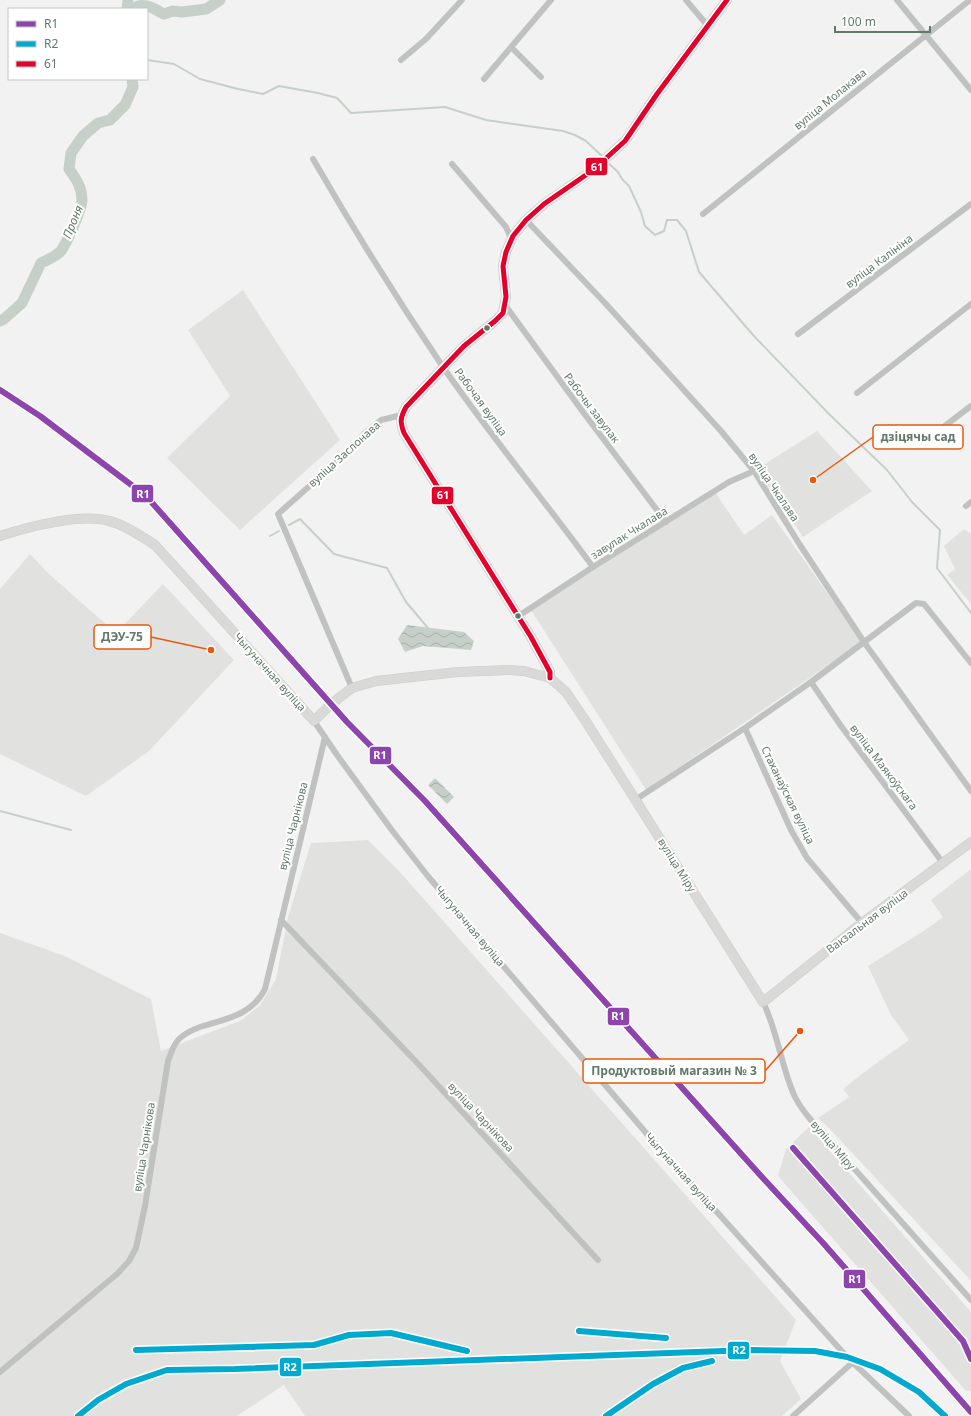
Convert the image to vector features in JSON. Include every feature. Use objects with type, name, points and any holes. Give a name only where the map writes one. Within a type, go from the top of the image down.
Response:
[{"type":"street","points":[[401,60],[426,39],[462,0]]},
{"type":"street","points":[[484,79],[551,0]]},
{"type":"street","points":[[686,0],[707,25]]},
{"type":"street","points":[[402,415],[406,407],[464,346],[495,321],[502,313],[506,297],[503,266],[506,252],[512,238],[526,220],[544,204],[593,170],[625,141],[707,25],[727,0]]},
{"type":"street","points":[[897,0],[971,90]]},
{"type":"street","name":"вуліца Молакава","points":[[703,214],[970,0]]},
{"type":"street","points":[[511,47],[541,77]]},
{"type":"street","name":"Рабочая вуліца","points":[[313,159],[352,226],[444,367],[516,466],[593,567]]},
{"type":"street","points":[[452,164],[506,227],[512,238]]},
{"type":"street","name":"вуліца Калініна","points":[[798,334],[971,204]]},
{"type":"street","name":"вуліца Чкалава","points":[[526,220],[605,303],[721,431],[754,472],[864,642],[971,791]]},
{"type":"street","name":"Рабочы завулак","points":[[505,304],[583,412],[666,522]]},
{"type":"street","points":[[858,393],[971,304]]},
{"type":"street","points":[[920,445],[971,406]]},
{"type":"street","name":"вуліца Заслонава","points":[[352,688],[278,514],[349,451],[365,433],[381,420],[402,415]]},
{"type":"street","name":"вуліца Міру","points":[[402,415],[400,424],[404,434],[517,617],[531,637],[550,672],[550,678],[566,692],[763,1002],[769,1016],[792,1090],[801,1107],[971,1300]]},
{"type":"street","name":"завулак Чкалава","points":[[517,617],[593,567],[729,482],[754,472]]},
{"type":"street","name":"Чыгуначная вуліца","points":[[0,536],[22,529],[82,518],[109,521],[143,538],[155,546],[314,721],[391,829],[427,875],[647,1134],[852,1363],[909,1416]]},
{"type":"street","points":[[635,800],[745,728],[811,682],[916,603],[924,604],[971,663]]},
{"type":"street","points":[[314,721],[331,704],[352,688],[376,681],[458,672],[509,670],[538,674],[550,678]]},
{"type":"street","name":"вуліца Маякоўскага","points":[[811,682],[841,726],[943,864]]},
{"type":"street","name":"Стаханаўская вуліца","points":[[745,728],[791,830],[807,858],[862,923]]},
{"type":"street","name":"вуліца Чарнікова","points":[[0,1372],[117,1274],[129,1261],[136,1248],[145,1206],[168,1062],[172,1049],[178,1039],[188,1031],[241,1013],[252,1006],[260,998],[265,989],[325,737]]},
{"type":"street","name":"Вакзальная вуліца","points":[[763,1002],[862,923],[971,842]]},
{"type":"street","name":"вуліца Чарнікова","points":[[281,920],[428,1075],[598,1260]]},
{"type":"street","points":[[793,1416],[852,1363]]},
{"type":"shaded area","points":[[243,290],[340,440],[240,530],[167,458],[230,396],[188,330]]},
{"type":"shaded area","points":[[817,431],[872,491],[803,537],[757,469]]},
{"type":"shaded area","points":[[715,492],[744,535],[772,515],[862,642],[646,790],[531,610]]},
{"type":"shaded area","points":[[964,529],[971,534],[971,604],[947,575],[955,569],[944,546]]},
{"type":"shaded area","points":[[30,554],[49,574],[116,633],[163,584],[234,660],[149,751],[86,796],[0,754],[0,589]]},
{"type":"shaded area","points":[[368,840],[400,872],[796,1320],[780,1361],[801,1399],[782,1416],[305,1416],[284,1385],[237,1416],[0,1416],[0,933],[65,956],[151,999],[161,1051],[242,1020],[260,1005],[276,979],[288,917],[311,843]]},
{"type":"shaded area","points":[[971,869],[971,1281],[818,1118],[849,1097],[843,1089],[909,1040],[891,1015],[868,966],[943,917],[931,900]]},
{"type":"shaded area","points":[[809,1127],[971,1312],[971,1391],[966,1391],[778,1176],[786,1149]]},
{"type":"water","points":[[407,625],[464,632],[474,641],[471,650],[423,646],[405,652],[398,639]]},
{"type":"water","points":[[435,778],[454,797],[447,804],[428,785]]},
{"type":"waterway","name":"Проня","points":[[127,8],[128,0]]},
{"type":"waterway","points":[[135,8],[145,6],[153,8],[164,14],[173,11],[182,12],[206,9],[220,0]]},
{"type":"waterway","points":[[148,60],[174,64],[200,79],[263,94],[279,86],[318,93],[337,98],[351,113],[445,107],[486,120],[563,131],[586,141],[603,157]]},
{"type":"waterway","name":"Проня","points":[[0,321],[22,303],[41,263],[60,252],[66,242],[77,219],[82,200],[80,187],[69,169],[71,153],[83,136],[98,123],[110,120],[125,105],[133,87],[132,80]]},
{"type":"waterway","points":[[607,162],[618,172],[629,186],[641,212],[645,226],[655,235],[664,231],[667,220],[677,220],[686,231],[699,272],[753,335],[829,414],[887,470],[912,502],[940,530],[937,568],[971,613]]},
{"type":"waterway","points":[[289,525],[300,519],[334,554],[387,568],[406,602],[428,628]]},
{"type":"waterway","points":[[270,536],[279,531]]},
{"type":"waterway","points":[[0,811],[71,830]]},
{"type":"transit line","name":"61","points":[[550,678],[550,672],[531,637],[404,433],[401,423],[402,417],[406,407],[464,346],[503,313],[506,297],[503,266],[506,252],[513,236],[526,220],[544,204],[593,170],[625,141],[657,94],[727,0]]},
{"type":"transit line","name":"R1","points":[[0,390],[40,416],[146,496],[347,722],[425,801],[761,1176],[824,1244],[971,1412]]},
{"type":"transit line","name":"R1","points":[[793,1148],[963,1341],[971,1359]]},
{"type":"transit line","name":"R2","points":[[579,1331],[666,1338]]},
{"type":"transit line","name":"R2","points":[[136,1350],[314,1345],[349,1335],[391,1333],[467,1351]]},
{"type":"transit line","name":"R2","points":[[78,1416],[98,1400],[126,1384],[167,1370],[235,1369],[750,1350],[815,1351],[847,1357],[880,1369],[919,1392],[945,1416]]},
{"type":"transit line","name":"R2","points":[[606,1416],[653,1384],[683,1368],[712,1361]]},
{"type":"place","name":"дзіцячы сад","points":[[813,480]]},
{"type":"place","name":"ДЭУ-75","points":[[211,650]]},
{"type":"place","name":"Продуктовый магазин № 3","points":[[800,1031]]}]
